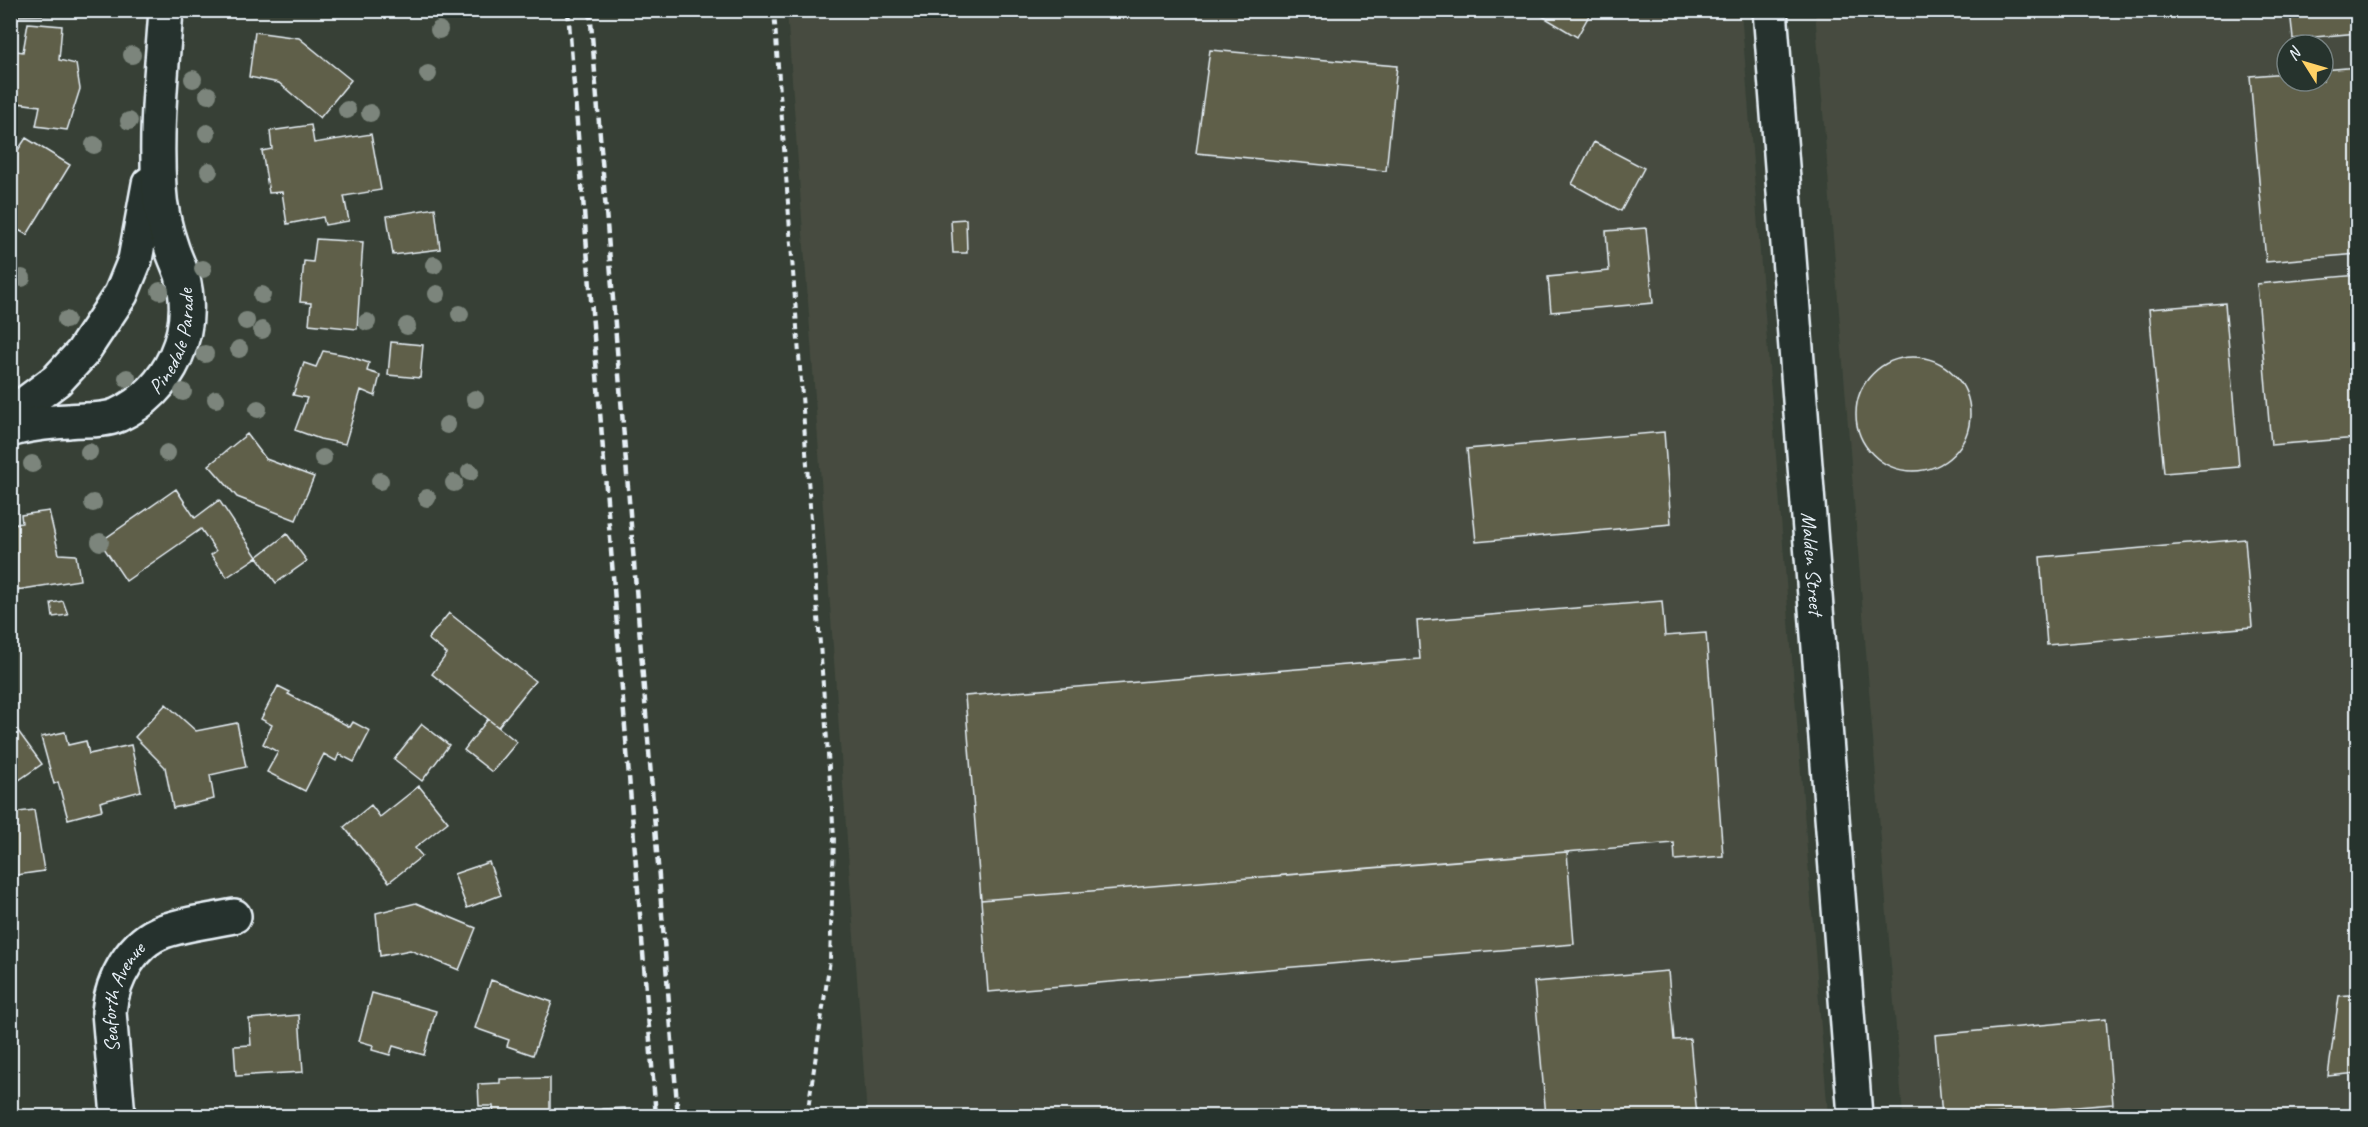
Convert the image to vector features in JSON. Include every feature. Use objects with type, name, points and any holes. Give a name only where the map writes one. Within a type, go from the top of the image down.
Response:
[{"type":"street","name":"Pinedale Parade","points":[[10,415],[57,380],[82,353],[122,294],[135,260],[156,141],[166,10]]},
{"type":"street","name":"Malden Street","points":[[1770,10],[1856,1116]]},
{"type":"street","name":"Pinedale Parade","points":[[10,430],[71,420],[93,421],[116,416],[140,402],[160,384],[173,364],[186,318],[185,294],[181,274],[163,221],[156,141]]},
{"type":"street","name":"Seaforth Avenue","points":[[118,1116],[109,1012],[110,995],[116,979],[139,949],[150,938],[164,930],[234,916]]},
{"type":"path","points":[[774,10],[834,837],[830,960],[807,1116]]},
{"type":"shaded area","points":[[787,11],[1741,11],[1828,1116],[867,1116]]},
{"type":"shaded area","points":[[1815,11],[2357,11],[2357,1116],[1903,1116]]},
{"type":"building","points":[[14,10],[64,10],[64,15],[13,16]]},
{"type":"building","points":[[1532,10],[1592,10],[1577,37]]},
{"type":"building","points":[[2290,10],[2358,10],[2358,33],[2335,35],[2335,33],[2292,33]]},
{"type":"building","points":[[28,23],[62,26],[59,60],[76,64],[80,89],[67,130],[36,126],[40,106],[10,102],[10,50],[23,52]]},
{"type":"building","points":[[255,32],[299,38],[351,80],[320,118],[279,83],[249,77]]},
{"type":"building","points":[[1210,50],[1397,66],[1386,171],[1196,153]]},
{"type":"building","points":[[2358,67],[2358,254],[2266,262],[2250,76],[2275,74],[2275,93],[2335,93],[2335,69]]},
{"type":"building","points":[[311,125],[314,143],[371,134],[381,190],[344,196],[349,221],[325,225],[323,217],[287,224],[282,192],[269,193],[262,151],[272,149],[270,131]]},
{"type":"building","points":[[26,138],[70,165],[27,235],[10,225],[10,162]]},
{"type":"building","points":[[1594,142],[1644,168],[1621,211],[1572,184]]},
{"type":"building","points":[[435,208],[440,249],[393,255],[387,216]]},
{"type":"building","points":[[966,219],[967,253],[953,253],[951,220]]},
{"type":"building","points":[[1646,228],[1653,303],[1551,312],[1548,277],[1609,271],[1606,231]]},
{"type":"building","points":[[316,239],[363,242],[357,329],[309,324],[311,303],[300,302],[304,261],[313,262]]},
{"type":"building","points":[[2358,275],[2358,438],[2271,445],[2257,284]]},
{"type":"building","points":[[2225,303],[2239,467],[2164,473],[2149,309]]},
{"type":"building","points":[[391,342],[423,345],[420,378],[388,375]]},
{"type":"building","points":[[323,351],[369,363],[367,371],[380,375],[375,396],[361,390],[345,444],[320,439],[295,430],[307,398],[293,395],[304,363],[316,367]]},
{"type":"building","points":[[1913,357],[1935,362],[1953,374],[1965,392],[1970,414],[1965,436],[1953,454],[1935,466],[1913,471],[1891,466],[1873,454],[1861,436],[1856,414],[1861,392],[1873,374],[1891,362]]},
{"type":"building","points":[[1664,432],[1671,524],[1476,542],[1467,449]]},
{"type":"building","points":[[247,434],[266,459],[314,477],[296,520],[237,497],[209,465]]},
{"type":"building","points":[[176,489],[195,518],[219,500],[257,557],[227,577],[211,555],[216,551],[201,529],[126,581],[100,542]]},
{"type":"building","points":[[49,511],[59,554],[76,555],[80,580],[10,591],[10,525],[22,523],[21,515]]},
{"type":"building","points":[[287,534],[307,561],[276,583],[257,557]]},
{"type":"building","points":[[2245,539],[2252,627],[2047,645],[2040,557]]},
{"type":"building","points":[[63,601],[68,615],[53,617],[51,603]]},
{"type":"building","points":[[1662,601],[1665,636],[1706,633],[1723,856],[1675,860],[1674,843],[981,900],[965,696],[1420,659],[1417,621]]},
{"type":"building","points":[[449,613],[535,681],[498,727],[432,674],[447,654],[428,639]]},
{"type":"building","points":[[278,686],[290,692],[288,694],[350,727],[353,722],[370,731],[354,762],[339,754],[336,761],[324,754],[305,791],[267,772],[278,752],[263,744],[272,725],[261,719]]},
{"type":"building","points":[[166,704],[196,731],[237,723],[246,767],[210,775],[214,799],[173,808],[165,767],[135,737]]},
{"type":"building","points":[[488,719],[517,742],[492,772],[464,750]]},
{"type":"building","points":[[10,720],[42,764],[19,780],[10,768]]},
{"type":"building","points":[[422,724],[449,745],[422,781],[394,759]]},
{"type":"building","points":[[65,732],[68,745],[86,741],[89,754],[131,745],[141,791],[100,802],[102,810],[68,819],[58,782],[54,784],[41,737]]},
{"type":"building","points":[[419,786],[448,822],[415,848],[422,856],[389,882],[344,827],[371,805],[380,817]]},
{"type":"building","points":[[10,809],[11,813],[34,810],[44,871],[10,876]]},
{"type":"building","points":[[1567,852],[1574,944],[988,992],[981,900]]},
{"type":"building","points":[[489,862],[501,895],[467,908],[454,874]]},
{"type":"building","points":[[416,903],[476,928],[459,970],[410,950],[380,956],[376,913]]},
{"type":"building","points":[[1668,971],[1674,1040],[1690,1039],[1697,1116],[1546,1116],[1534,982]]},
{"type":"building","points":[[491,980],[552,1002],[533,1055],[507,1046],[509,1040],[475,1028]]},
{"type":"building","points":[[372,993],[436,1011],[424,1055],[393,1046],[390,1055],[372,1050],[373,1045],[359,1041]]},
{"type":"building","points":[[2358,994],[2358,1073],[2328,1076],[2339,996]]},
{"type":"building","points":[[299,1015],[303,1072],[236,1076],[234,1046],[251,1045],[249,1019]]},
{"type":"building","points":[[2106,1019],[2113,1104],[1968,1116],[1942,1116],[1935,1035]]},
{"type":"building","points":[[550,1078],[550,1114],[574,1114],[574,1116],[494,1116],[493,1106],[479,1106],[478,1084],[500,1083],[500,1079]]},
{"type":"building","points":[[625,1108],[626,1116],[602,1116],[602,1109]]},
{"type":"railway","points":[[568,10],[656,1116]]},
{"type":"railway","points":[[590,10],[678,1116]]}]
